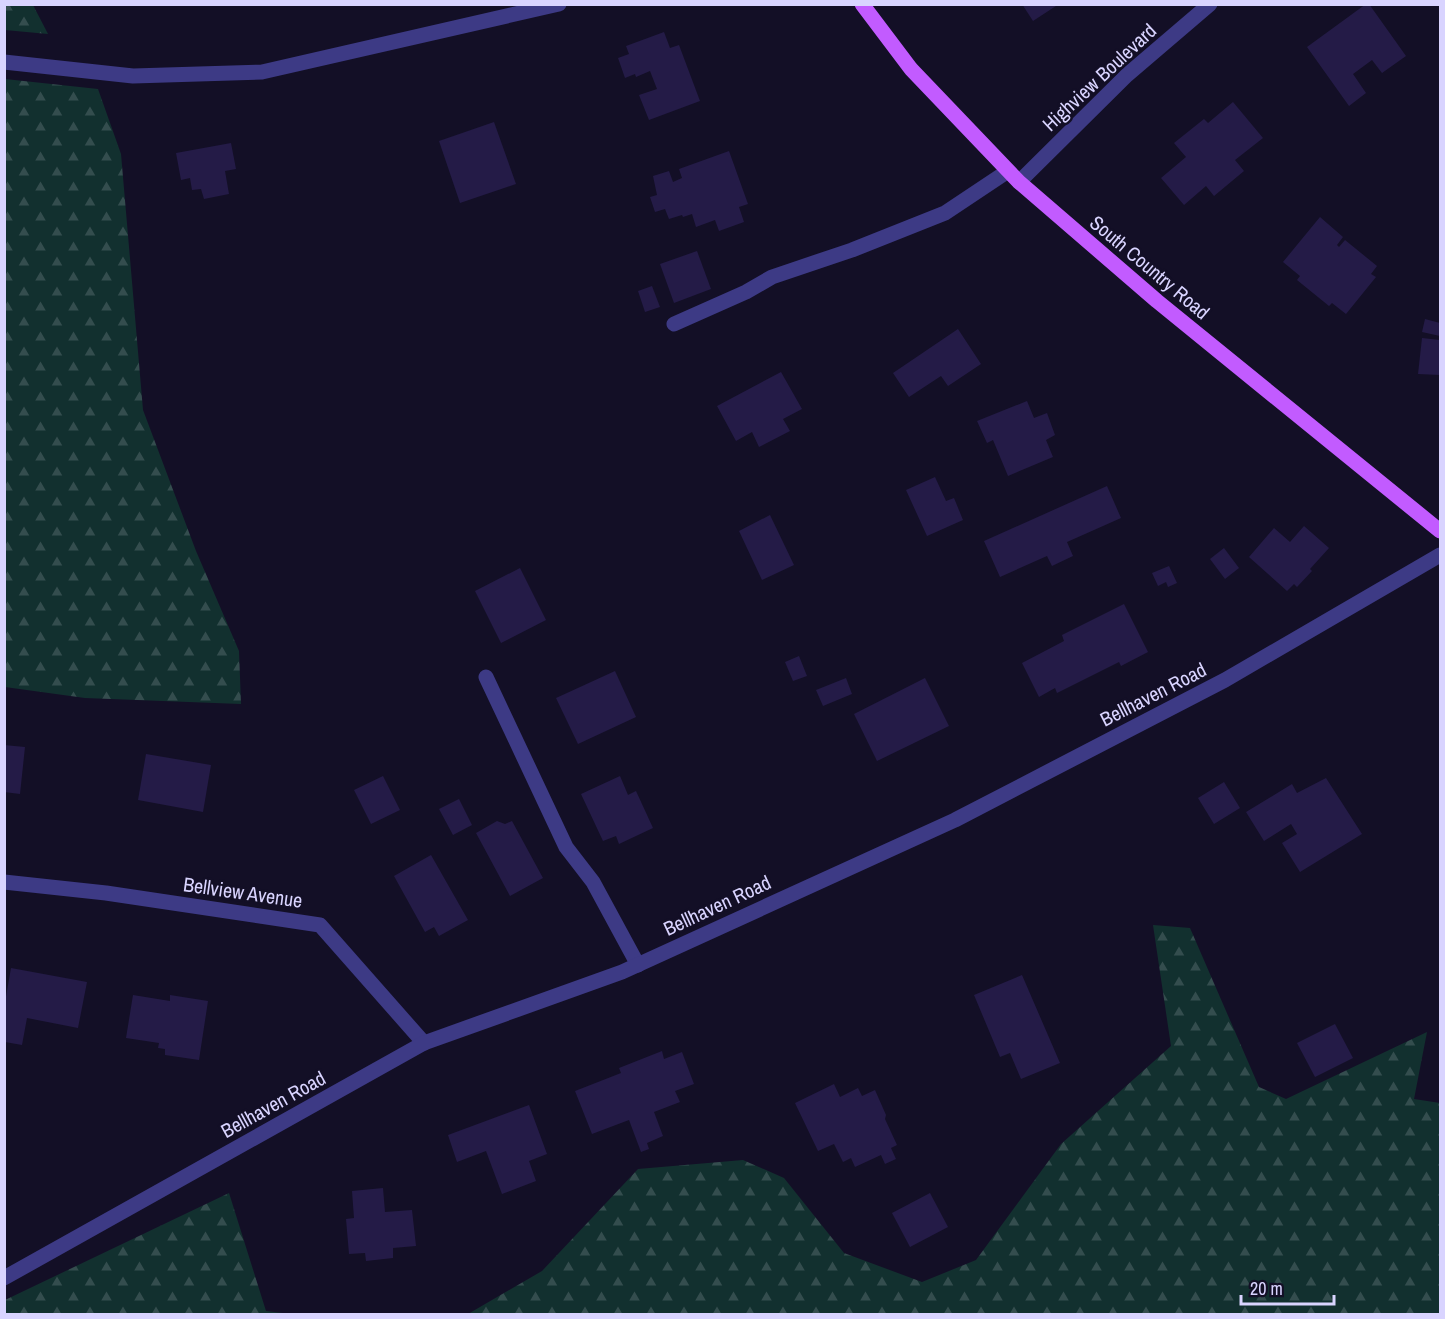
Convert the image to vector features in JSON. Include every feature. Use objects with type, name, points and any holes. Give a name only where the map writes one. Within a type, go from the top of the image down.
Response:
[{"type":"main road","name":"South Country Road","points":[[862,4],[911,69],[1019,182],[1157,301],[1440,531]]},
{"type":"street","points":[[4,62],[133,76],[262,72],[559,4]]},
{"type":"street","name":"Highview Boulevard","points":[[1019,182],[1126,75],[1210,4]]},
{"type":"street","points":[[674,324],[746,292],[772,277],[852,250],[945,213],[1008,171]]},
{"type":"street","name":"Bellhaven Road","points":[[4,1278],[424,1043],[638,965],[965,814],[1225,680],[1440,555]]},
{"type":"street","points":[[486,677],[566,847],[593,882],[638,965]]},
{"type":"street","name":"Bellview Avenue","points":[[4,882],[106,893],[320,925],[424,1043]]},
{"type":"green space","points":[[4,5],[33,5],[48,34],[5,30]]},
{"type":"green space","points":[[5,79],[98,89],[121,154],[143,410],[196,551],[239,651],[241,704],[85,698],[5,687]]},
{"type":"green space","points":[[1153,925],[1190,928],[1259,1087],[1286,1099],[1427,1032],[1414,1099],[1440,1103],[1440,1314],[468,1314],[542,1271],[638,1169],[743,1160],[784,1178],[844,1253],[922,1282],[976,1260],[1061,1144],[1171,1046]]},
{"type":"green space","points":[[229,1193],[266,1311],[291,1314],[5,1314],[5,1300]]},
{"type":"building","points":[[1022,4],[1059,4],[1033,21]]},
{"type":"building","points":[[1369,4],[1406,56],[1382,73],[1372,60],[1353,74],[1366,93],[1349,106],[1307,47]]},
{"type":"building","points":[[664,32],[670,48],[679,45],[700,101],[649,120],[639,95],[657,89],[650,71],[636,77],[635,74],[625,78],[618,58],[629,54],[626,46]]},
{"type":"building","points":[[1233,102],[1263,138],[1235,160],[1244,171],[1214,196],[1206,186],[1184,205],[1161,178],[1186,157],[1174,143],[1204,119],[1208,123]]},
{"type":"building","points":[[494,122],[516,184],[460,203],[439,141]]},
{"type":"building","points":[[231,143],[236,169],[225,171],[229,194],[204,199],[201,189],[192,190],[190,178],[181,180],[176,153]]},
{"type":"building","points":[[729,151],[748,204],[739,207],[744,222],[719,231],[715,220],[696,227],[692,214],[669,219],[665,209],[655,212],[650,197],[657,195],[653,176],[669,171],[673,182],[682,178],[679,169]]},
{"type":"building","points":[[1320,217],[1343,237],[1337,245],[1339,247],[1345,240],[1377,266],[1371,274],[1376,277],[1346,314],[1332,303],[1329,306],[1297,280],[1300,276],[1283,262]]},
{"type":"building","points":[[697,251],[711,289],[674,303],[660,264]]},
{"type":"building","points":[[652,286],[660,307],[645,312],[638,291]]},
{"type":"building","points":[[1425,319],[1440,323],[1440,336],[1422,332]]},
{"type":"building","points":[[958,329],[981,364],[948,386],[941,376],[909,397],[893,373]]},
{"type":"building","points":[[1422,338],[1440,340],[1440,375],[1418,374]]},
{"type":"building","points":[[781,372],[802,409],[783,419],[790,431],[759,447],[752,432],[736,441],[717,406]]},
{"type":"building","points":[[1027,401],[1034,418],[1047,413],[1055,435],[1046,440],[1053,457],[1008,476],[993,440],[987,443],[977,421]]},
{"type":"building","points":[[935,477],[946,501],[954,498],[963,520],[927,536],[906,490]]},
{"type":"building","points":[[1107,486],[1121,518],[1067,542],[1073,556],[1052,566],[1047,556],[1000,577],[984,541]]},
{"type":"building","points":[[770,515],[794,565],[762,580],[739,531]]},
{"type":"building","points":[[1304,526],[1329,548],[1297,587],[1294,584],[1287,591],[1249,557],[1274,528],[1290,542]]},
{"type":"building","points":[[1224,548],[1239,568],[1225,579],[1210,559]]},
{"type":"building","points":[[1169,566],[1177,583],[1168,587],[1166,582],[1158,586],[1152,573]]},
{"type":"building","points":[[520,568],[546,620],[501,643],[475,591]]},
{"type":"building","points":[[1124,604],[1148,652],[1121,666],[1119,662],[1057,693],[1055,688],[1039,697],[1022,663],[1064,641],[1062,635]]},
{"type":"building","points":[[799,656],[807,676],[793,681],[785,662]]},
{"type":"building","points":[[615,671],[636,717],[578,744],[556,698]]},
{"type":"building","points":[[846,678],[852,694],[823,706],[816,690]]},
{"type":"building","points":[[925,678],[949,726],[877,761],[854,714]]},
{"type":"building","points":[[4,745],[25,747],[20,794],[4,792]]},
{"type":"building","points":[[146,754],[211,765],[203,812],[138,800]]},
{"type":"building","points":[[383,776],[400,810],[371,824],[354,790]]},
{"type":"building","points":[[620,776],[628,795],[636,791],[653,828],[619,844],[616,836],[603,841],[581,794]]},
{"type":"building","points":[[1326,778],[1362,834],[1300,872],[1282,843],[1297,834],[1291,824],[1264,841],[1246,812],[1292,784],[1297,793]]},
{"type":"building","points":[[1224,782],[1240,808],[1214,824],[1198,798]]},
{"type":"building","points":[[459,799],[472,825],[453,835],[439,809]]},
{"type":"building","points":[[497,821],[505,824],[512,821],[543,878],[510,896],[476,833]]},
{"type":"building","points":[[431,855],[468,920],[439,936],[434,927],[425,932],[394,876]]},
{"type":"building","points":[[11,968],[87,982],[78,1028],[27,1018],[22,1045],[5,1042],[5,1002]]},
{"type":"building","points":[[1022,975],[1060,1063],[1021,1079],[1010,1053],[1000,1057],[974,995]]},
{"type":"building","points":[[133,995],[170,1001],[170,995],[208,1001],[199,1060],[165,1055],[165,1049],[158,1048],[159,1043],[126,1038]]},
{"type":"building","points":[[1335,1024],[1353,1058],[1315,1077],[1297,1043]]},
{"type":"building","points":[[662,1051],[664,1059],[682,1052],[694,1084],[675,1091],[680,1102],[654,1112],[663,1136],[647,1143],[649,1149],[641,1152],[629,1120],[592,1134],[575,1091],[621,1073],[619,1068]]},
{"type":"building","points":[[834,1084],[840,1097],[858,1088],[862,1096],[875,1090],[897,1145],[891,1148],[896,1159],[885,1164],[881,1155],[855,1167],[851,1158],[843,1162],[834,1144],[818,1151],[795,1103]]},
{"type":"building","points":[[529,1105],[547,1154],[529,1161],[536,1181],[502,1194],[486,1151],[457,1162],[448,1135]]},
{"type":"building","points":[[383,1188],[385,1212],[412,1210],[416,1246],[393,1248],[393,1258],[366,1261],[365,1253],[349,1254],[346,1219],[354,1218],[352,1191]]},
{"type":"building","points":[[930,1193],[948,1227],[910,1247],[892,1213]]}]
